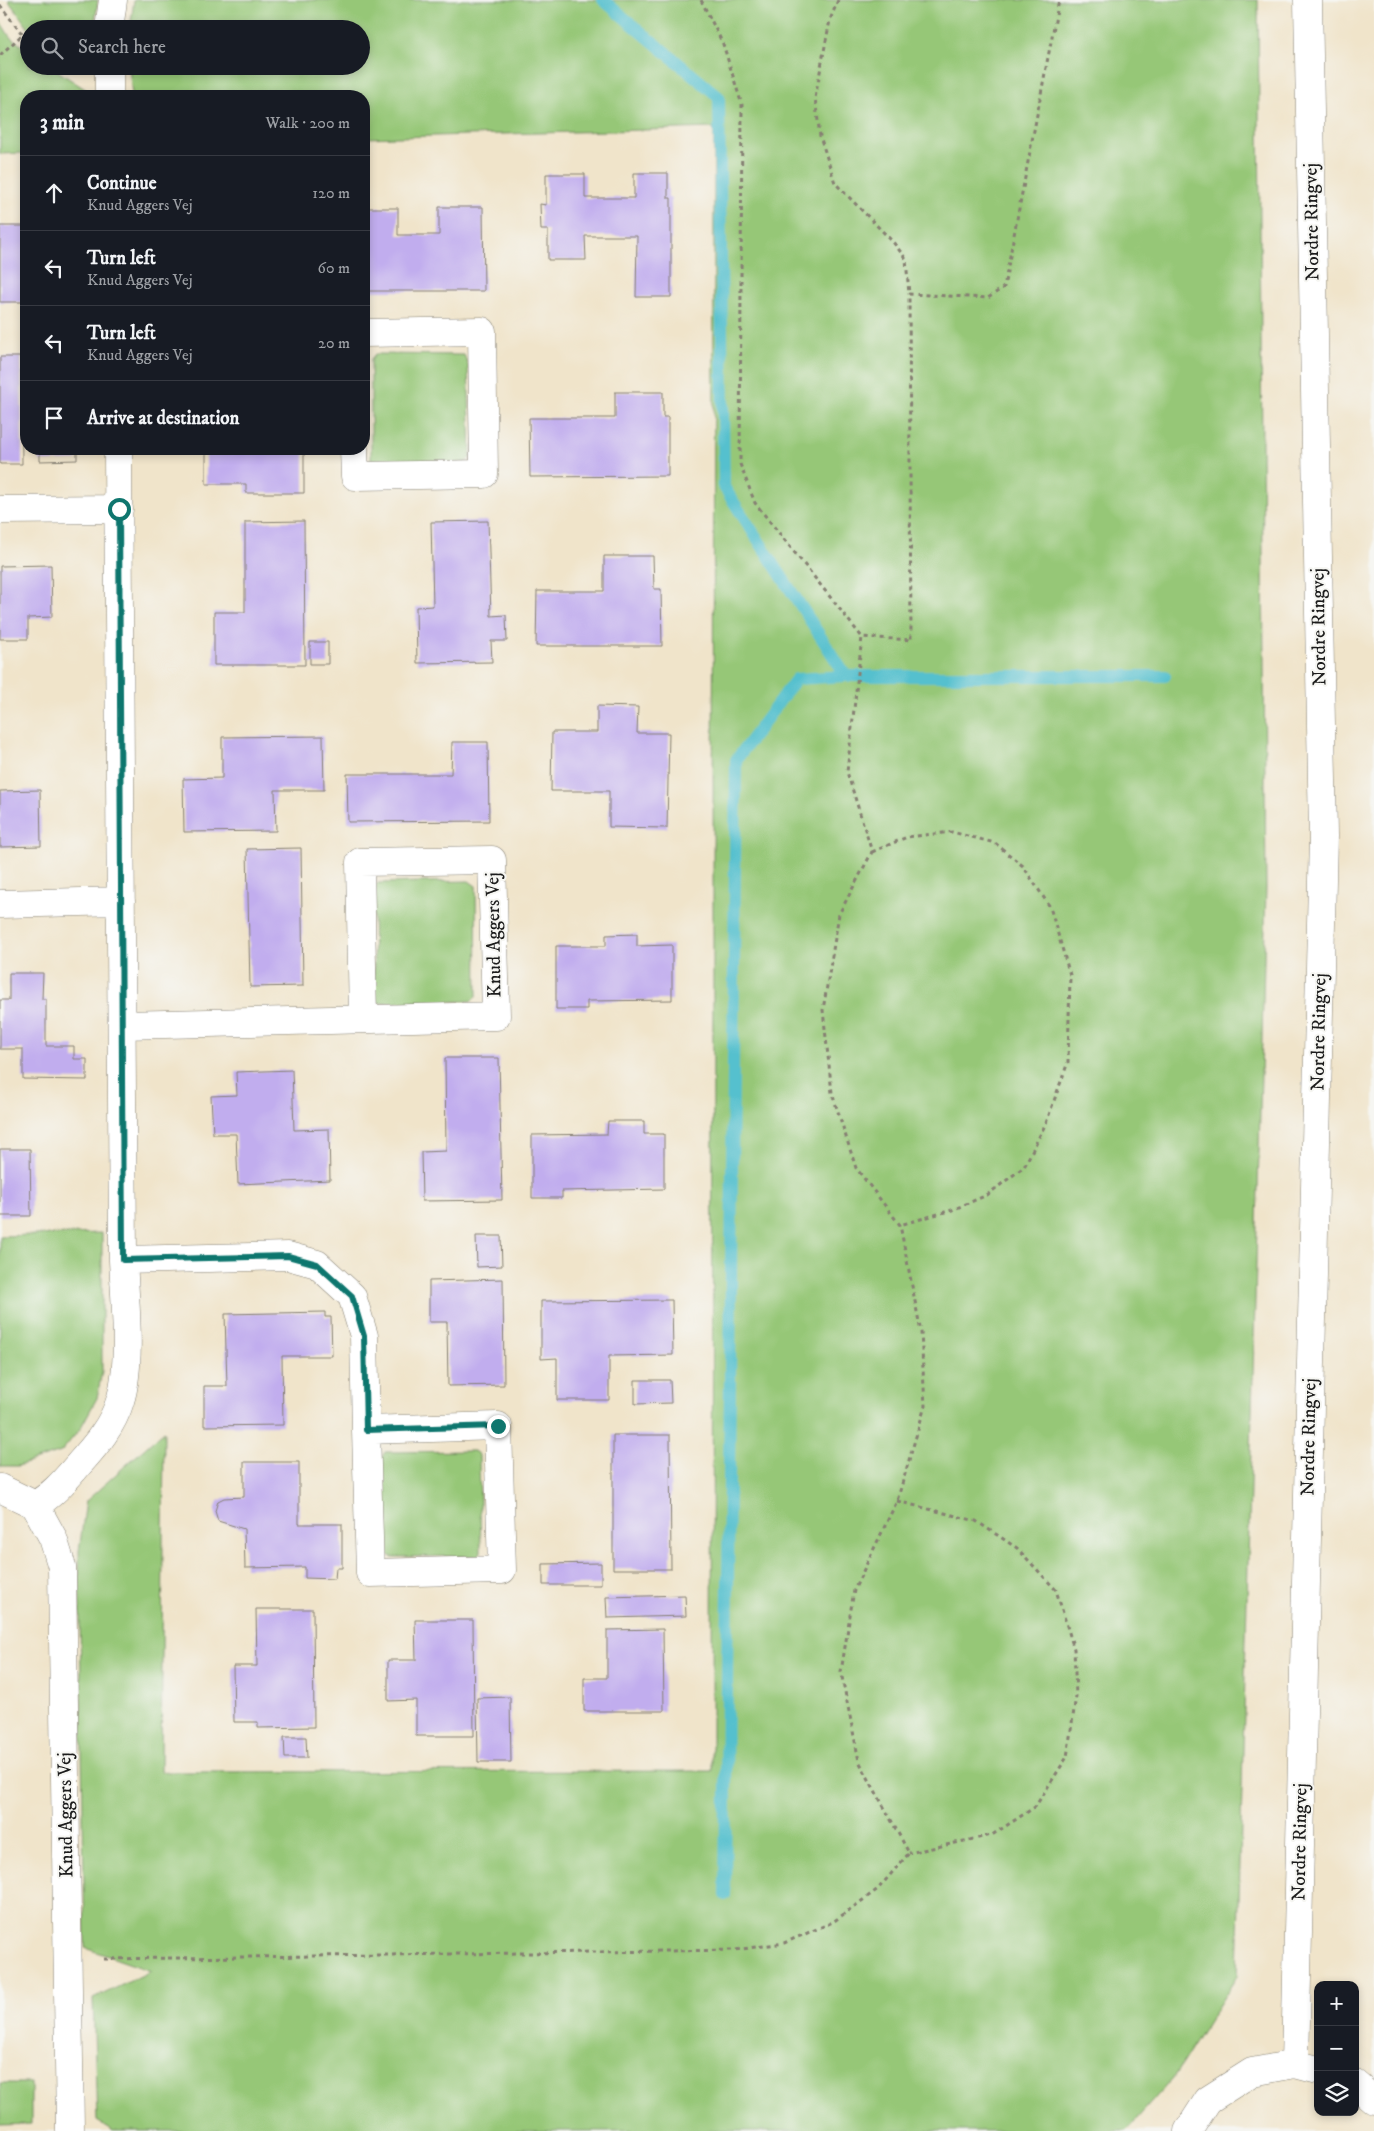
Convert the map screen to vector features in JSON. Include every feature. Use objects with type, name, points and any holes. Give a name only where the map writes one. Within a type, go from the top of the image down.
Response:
[{"type":"street","points":[[110,20],[113,0]]},
{"type":"street","name":"Nordre Ringvej","points":[[1306,2067],[1323,836],[1308,0]]},
{"type":"street","points":[[109,75],[110,90]]},
{"type":"street","points":[[354,455],[355,476],[484,474],[482,331],[370,332]]},
{"type":"street","points":[[0,1488],[35,1505],[50,1497],[94,1447],[108,1427],[120,1402],[127,1372],[123,1260],[118,455]]},
{"type":"street","points":[[0,510],[119,509]]},
{"type":"street","name":"Knud Aggers Vej","points":[[122,1025],[496,1016],[492,860],[360,862],[363,1019]]},
{"type":"street","points":[[0,904],[121,901]]},
{"type":"street","points":[[123,1260],[288,1256],[317,1264],[352,1296],[364,1336],[366,1430],[370,1574],[502,1570],[498,1426],[366,1430]]},
{"type":"street","name":"Knud Aggers Vej","points":[[35,1505],[53,1538],[62,1568],[70,2131]]},
{"type":"street","points":[[1188,2131],[1208,2100],[1252,2072],[1306,2067]]},
{"type":"street","points":[[1359,2087],[1374,2100]]},
{"type":"path","points":[[701,0],[723,44],[742,105],[740,464],[755,503],[862,637],[847,772],[872,852]]},
{"type":"path","points":[[838,0],[830,20],[815,98],[820,136],[835,183],[893,242],[906,259],[909,294],[911,640],[862,637]]},
{"type":"path","points":[[909,294],[988,298],[1004,287],[1059,0]]},
{"type":"path","points":[[0,5],[20,32]]},
{"type":"path","points":[[0,55],[20,37]]},
{"type":"path","points":[[900,1225],[952,1210],[987,1196],[1024,1166],[1046,1123],[1068,1062],[1070,975],[1050,907],[1023,866],[995,843],[952,832],[907,837],[872,852],[839,914],[822,1010],[832,1093],[856,1168],[900,1225],[921,1332],[925,1406],[897,1501],[854,1590],[841,1672],[859,1761],[909,1853]]},
{"type":"path","points":[[68,1960],[735,1950],[784,1943],[834,1922],[878,1888],[909,1853],[992,1835],[1035,1807],[1066,1757],[1076,1696],[1074,1649],[1056,1590],[1017,1548],[976,1520],[897,1501]]},
{"type":"green space","points":[[8,0],[98,0],[95,20],[22,20]]},
{"type":"green space","points":[[134,0],[1258,0],[1266,888],[1237,1976],[1173,2078],[1126,2131],[113,2131],[97,2121],[93,1999],[151,1971],[85,1948],[79,1551],[86,1501],[164,1431],[161,1772],[712,1771],[714,128],[370,138],[370,90],[131,90],[130,75],[370,75],[370,20],[131,20]]},
{"type":"green space","points":[[0,21],[10,37],[20,44],[20,75],[64,75],[86,90],[20,90],[20,153],[0,154]]},
{"type":"green space","points":[[375,354],[464,355],[468,364],[471,457],[465,463],[379,466],[371,461],[371,359]]},
{"type":"green space","points":[[469,881],[476,886],[477,996],[471,1001],[379,1003],[374,998],[373,888],[378,883]]},
{"type":"green space","points":[[102,1233],[102,1371],[97,1398],[80,1429],[61,1452],[18,1466],[0,1466],[0,1236]]},
{"type":"green space","points":[[474,1451],[479,1455],[481,1552],[478,1556],[391,1557],[385,1552],[382,1457],[385,1452]]},
{"type":"green space","points":[[0,2083],[31,2083],[31,2124],[0,2125]]},
{"type":"building","points":[[634,173],[668,173],[668,198],[671,198],[671,297],[636,297],[637,236],[585,236],[586,260],[548,260],[548,230],[541,230],[540,204],[546,205],[546,174],[585,174],[585,198],[634,198]]},
{"type":"building","points":[[439,207],[483,207],[484,291],[370,291],[370,208],[398,208],[398,235],[439,235]]},
{"type":"building","points":[[0,226],[20,226],[20,302],[0,302]]},
{"type":"building","points":[[0,357],[20,357],[20,455],[22,455],[22,464],[0,464]]},
{"type":"building","points":[[615,392],[663,392],[663,417],[668,417],[668,476],[530,477],[529,418],[615,418]]},
{"type":"building","points":[[40,455],[77,455],[77,460],[40,461]]},
{"type":"building","points":[[206,455],[304,455],[304,493],[246,493],[246,484],[206,484]]},
{"type":"building","points":[[304,521],[305,665],[214,665],[214,612],[245,612],[245,522]]},
{"type":"building","points":[[488,521],[491,616],[506,615],[507,641],[491,641],[492,662],[417,663],[416,607],[433,606],[431,522]]},
{"type":"building","points":[[604,556],[653,556],[654,589],[661,589],[662,646],[536,646],[537,591],[604,591]]},
{"type":"building","points":[[51,565],[52,617],[28,618],[28,639],[0,639],[0,566]]},
{"type":"building","points":[[310,642],[328,642],[328,664],[310,664]]},
{"type":"building","points":[[597,706],[638,707],[637,733],[669,733],[667,828],[609,827],[609,791],[551,791],[552,732],[597,732]]},
{"type":"building","points":[[323,736],[324,790],[275,790],[276,831],[184,832],[183,779],[222,778],[222,737]]},
{"type":"building","points":[[452,742],[488,742],[489,821],[348,822],[347,774],[451,774]]},
{"type":"building","points":[[40,790],[41,846],[0,847],[0,791]]},
{"type":"building","points":[[301,848],[303,986],[250,987],[247,849]]},
{"type":"building","points":[[637,934],[637,946],[672,945],[672,1000],[587,1001],[587,1009],[556,1009],[556,946],[606,946],[606,935]]},
{"type":"building","points":[[9,973],[43,973],[42,999],[46,999],[46,1046],[74,1046],[74,1059],[87,1059],[87,1080],[23,1079],[23,1049],[0,1049],[0,1000],[9,1000]]},
{"type":"building","points":[[445,1058],[499,1058],[502,1200],[422,1201],[421,1152],[446,1151]]},
{"type":"building","points":[[292,1070],[294,1130],[329,1129],[330,1180],[238,1184],[236,1134],[213,1134],[211,1096],[237,1095],[236,1072]]},
{"type":"building","points":[[608,1121],[644,1121],[644,1134],[664,1134],[664,1189],[562,1191],[562,1198],[532,1198],[532,1135],[607,1134]]},
{"type":"building","points":[[0,1149],[30,1149],[31,1216],[0,1216]]},
{"type":"building","points":[[476,1236],[501,1236],[502,1266],[477,1267]]},
{"type":"building","points":[[503,1279],[504,1385],[448,1386],[447,1322],[429,1322],[429,1281]]},
{"type":"building","points":[[672,1300],[673,1355],[609,1356],[609,1400],[557,1400],[557,1358],[541,1359],[541,1301]]},
{"type":"building","points":[[325,1312],[325,1317],[331,1317],[332,1356],[282,1356],[283,1425],[204,1426],[204,1386],[227,1386],[225,1314]]},
{"type":"building","points":[[635,1380],[670,1380],[671,1403],[635,1404]]},
{"type":"building","points":[[613,1435],[670,1435],[671,1569],[613,1569]]},
{"type":"building","points":[[244,1462],[299,1462],[299,1524],[342,1524],[342,1568],[336,1568],[335,1579],[305,1578],[305,1567],[245,1568],[244,1529],[218,1521],[215,1511],[218,1501],[224,1498],[244,1497]]},
{"type":"building","points":[[601,1563],[601,1585],[543,1585],[543,1564]]},
{"type":"building","points":[[685,1595],[686,1616],[607,1618],[606,1597]]},
{"type":"building","points":[[256,1609],[313,1609],[314,1727],[258,1728],[258,1722],[234,1722],[233,1666],[257,1666]]},
{"type":"building","points":[[415,1620],[473,1620],[474,1736],[416,1736],[416,1700],[388,1701],[388,1660],[416,1660]]},
{"type":"building","points":[[663,1629],[664,1711],[584,1711],[584,1678],[607,1678],[607,1630]]},
{"type":"building","points":[[510,1697],[511,1762],[478,1762],[477,1698]]},
{"type":"building","points":[[284,1737],[306,1737],[307,1758],[285,1758]]},
{"type":"waterway","points":[[603,0],[719,97],[724,487],[846,676]]},
{"type":"waterway","points":[[725,1895],[736,760],[796,679],[846,676],[1165,676]]},
{"type":"route","points":[[119,509],[123,1260],[288,1256],[317,1264],[352,1296],[364,1336],[366,1430],[498,1426]]}]
